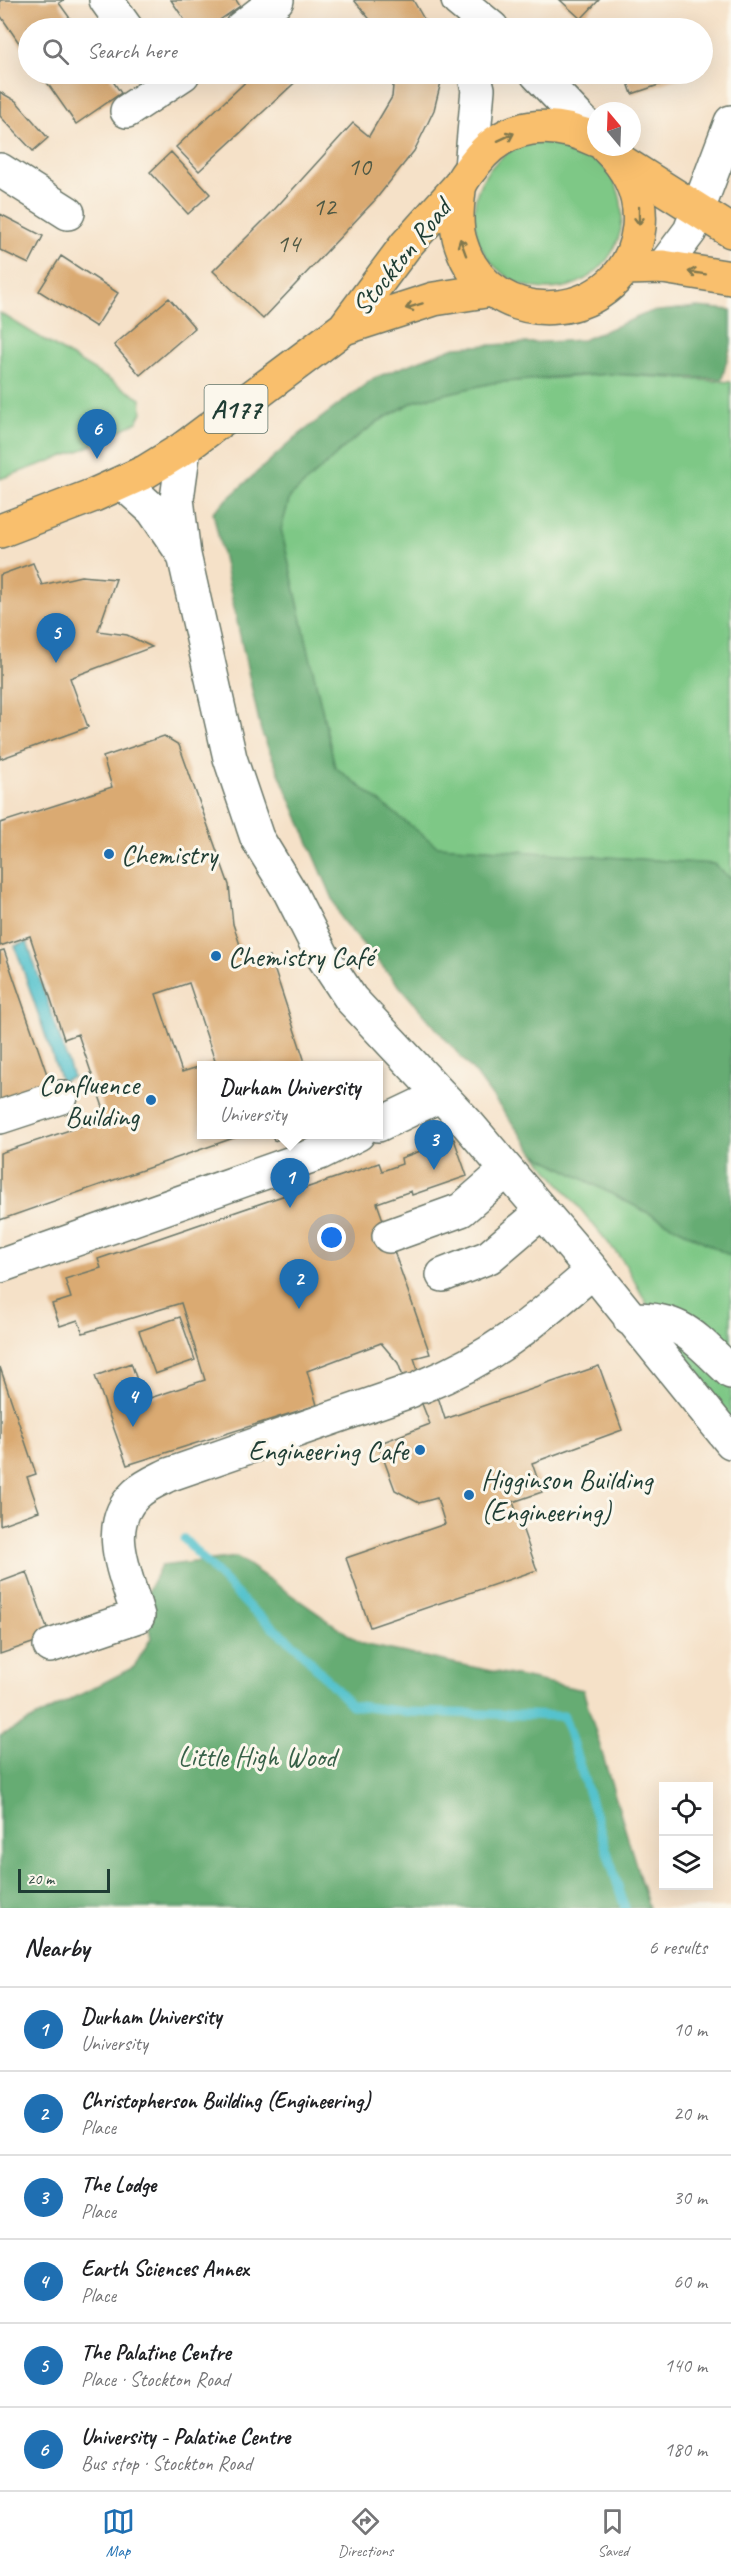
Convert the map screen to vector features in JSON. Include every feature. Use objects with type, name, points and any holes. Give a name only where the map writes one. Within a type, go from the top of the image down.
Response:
[{"type":"main road","name":"Stockton Road","points":[[0,531],[123,483],[184,448],[344,328],[406,245],[465,177],[488,146],[512,133],[543,126],[574,130],[587,135]]},
{"type":"main road","points":[[465,177],[457,216],[460,244],[473,270],[492,290],[518,304],[548,309],[578,304],[605,290],[626,267],[637,242],[640,214],[635,187],[615,156]]},
{"type":"main road","points":[[616,156],[731,231]]},
{"type":"main road","points":[[626,267],[663,267],[731,278]]},
{"type":"main road","name":"Stockton Road","points":[[344,328],[434,299],[492,290]]},
{"type":"street","points":[[106,0],[119,18]]},
{"type":"street","points":[[457,0],[462,18]]},
{"type":"street","points":[[457,0],[480,18]]},
{"type":"street","points":[[252,18],[268,3]]},
{"type":"street","points":[[127,111],[162,84]]},
{"type":"street","points":[[465,177],[478,89],[477,84]]},
{"type":"street","points":[[546,84],[587,128]]},
{"type":"street","points":[[663,267],[690,231],[731,122]]},
{"type":"street","points":[[0,170],[68,213]]},
{"type":"street","points":[[184,448],[177,500],[184,555],[230,758],[257,838],[290,892],[322,955],[351,999],[507,1170],[593,1271],[731,1442]]},
{"type":"street","points":[[123,483],[153,510],[184,555]]},
{"type":"street","points":[[383,1123],[441,1095]]},
{"type":"street","points":[[0,1117],[61,1097]]},
{"type":"street","points":[[0,1266],[320,1153],[348,1139]]},
{"type":"street","points":[[388,1236],[461,1210],[507,1170]]},
{"type":"street","points":[[443,1275],[489,1257],[542,1212]]},
{"type":"street","points":[[50,1646],[138,1616],[116,1538],[120,1514],[136,1493],[168,1475],[417,1388],[487,1357],[528,1328],[593,1271]]},
{"type":"street","points":[[630,1319],[651,1318],[668,1322],[687,1331],[731,1372]]},
{"type":"green space","points":[[548,141],[562,143],[587,153],[587,156],[591,156],[609,174],[620,201],[622,215],[620,229],[609,256],[589,276],[562,287],[548,289],[534,287],[507,276],[487,256],[476,229],[474,215],[476,201],[487,174],[507,154],[534,143]]},
{"type":"green space","points":[[697,307],[731,310],[731,344],[722,379],[611,374],[556,377],[492,383],[415,401],[379,421],[348,444],[290,497],[281,529],[335,767],[437,846],[714,864],[731,879],[731,1256],[535,1154],[475,1073],[342,920],[261,731],[213,512],[296,437],[374,378],[455,347],[583,340],[650,312]]},
{"type":"green space","points":[[0,313],[141,399],[142,412],[137,422],[84,449],[0,479]]},
{"type":"green space","points":[[611,374],[731,382],[731,879],[714,864],[437,846],[335,767],[281,529],[290,497],[348,444],[379,421],[415,401],[492,383]]},
{"type":"green space","points":[[535,1154],[731,1256],[731,1442],[708,1416],[624,1262]]},
{"type":"green space","name":"Little High Wood","points":[[237,1557],[362,1644],[583,1690],[649,1908],[0,1908],[0,1736],[134,1667],[151,1638],[143,1600],[161,1566]]},
{"type":"water","points":[[27,942],[73,1077],[61,1081],[15,946]]},
{"type":"building","points":[[0,0],[64,0],[59,3],[70,18],[18,18],[18,41],[0,15]]},
{"type":"building","points":[[171,0],[236,0],[240,6],[223,18],[183,18]]},
{"type":"building","points":[[354,0],[413,0],[423,18],[369,18]]},
{"type":"building","points":[[560,0],[599,0],[580,18]]},
{"type":"building","points":[[48,84],[115,84],[121,93],[76,124]]},
{"type":"building","points":[[243,84],[293,84],[199,171],[176,147]]},
{"type":"building","points":[[393,84],[440,84],[434,110],[414,151],[376,199],[263,319],[213,271],[273,211],[353,123],[369,136],[392,97]]},
{"type":"building","points":[[628,84],[662,84],[632,94]]},
{"type":"building","points":[[0,92],[16,101],[48,138],[33,151],[0,116]]},
{"type":"building","points":[[171,152],[210,194],[188,214],[150,172]]},
{"type":"building","points":[[0,214],[43,236],[29,264],[0,250]]},
{"type":"building","points":[[61,256],[118,293],[96,327],[39,291]]},
{"type":"building","points":[[169,298],[195,328],[140,375],[114,345]]},
{"type":"building","points":[[33,563],[42,585],[81,576],[116,579],[98,631],[127,635],[152,647],[70,678],[88,727],[0,759],[0,575]]},
{"type":"building","points":[[164,736],[179,745],[229,885],[233,924],[246,963],[270,956],[305,1061],[215,1061],[189,983],[156,994],[182,1072],[197,1067],[197,1139],[231,1139],[0,1220],[0,1153],[103,1119],[100,1111],[104,1110],[78,1034],[64,1039],[30,936],[0,946],[0,823],[112,787],[103,757]]},
{"type":"building","points":[[4,950],[51,1086],[0,1104],[0,951]]},
{"type":"building","points":[[454,1139],[467,1176],[412,1195],[411,1191],[377,1203],[430,1354],[414,1358],[423,1386],[439,1400],[445,1419],[599,1366],[622,1430],[532,1463],[542,1492],[513,1502],[537,1570],[370,1627],[346,1558],[445,1524],[437,1498],[419,1503],[395,1490],[378,1444],[430,1424],[422,1404],[407,1387],[398,1363],[381,1343],[307,1371],[317,1405],[127,1465],[95,1376],[131,1363],[144,1400],[205,1380],[181,1303],[83,1333],[78,1320],[60,1326],[52,1304],[71,1298],[65,1279],[101,1268],[98,1259],[379,1163],[382,1171],[402,1164],[401,1158]]},
{"type":"building","points":[[180,1317],[195,1360],[155,1374],[139,1331]]},
{"type":"building","points":[[0,1367],[36,1474],[27,1477],[39,1511],[0,1525]]},
{"type":"building","points":[[27,1572],[50,1637],[0,1654],[0,1582]]},
{"type":"waterway","points":[[184,1539],[250,1608],[298,1648],[351,1705],[406,1712],[564,1716],[625,1908]]},
{"type":"place","name":"University - Palatine Centre","points":[[97,459]]},
{"type":"place","name":"The Palatine Centre","points":[[56,663]]},
{"type":"place","name":"Chemistry","points":[[109,854]]},
{"type":"place","name":"Chemistry Café","points":[[216,956]]},
{"type":"place","name":"Confluence Building","points":[[151,1100]]},
{"type":"place","name":"The Lodge","points":[[434,1170]]},
{"type":"place","name":"Durham University","points":[[290,1208]]},
{"type":"place","name":"Christopherson Building (Engineering)","points":[[299,1309]]},
{"type":"place","name":"Earth Sciences Annex","points":[[133,1427]]},
{"type":"place","name":"Engineering Cafe","points":[[420,1450]]},
{"type":"place","name":"Higginson Building (Engineering)","points":[[469,1495]]}]
